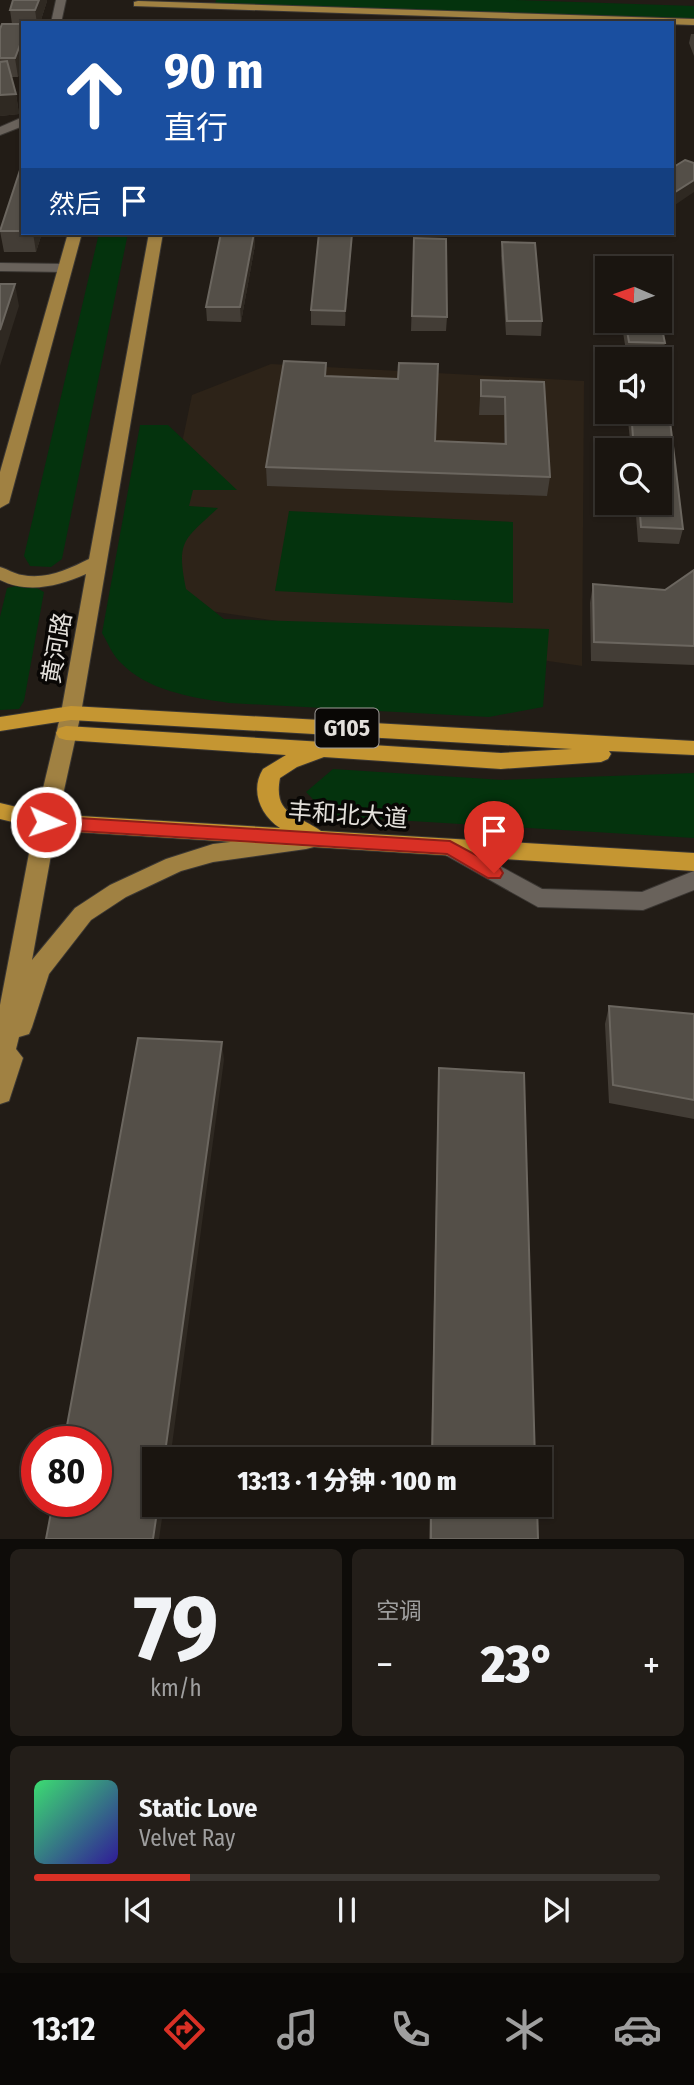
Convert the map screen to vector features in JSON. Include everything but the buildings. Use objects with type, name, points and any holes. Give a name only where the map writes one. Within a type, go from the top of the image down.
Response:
[{"type":"highway","name":"G105","points":[[0,723],[69,723],[694,748]]},
{"type":"highway","points":[[69,723],[331,750],[501,761],[694,748]]},
{"type":"highway","points":[[322,839],[286,823],[271,808],[265,793],[270,774],[290,761],[331,750]]},
{"type":"highway","name":"丰和北大道","points":[[0,811],[46,822],[694,862]]},
{"type":"main road","points":[[134,19],[138,2],[668,21]]},
{"type":"main road","points":[[194,20],[197,3]]},
{"type":"main road","points":[[674,21],[694,22]]},
{"type":"main road","points":[[0,503],[74,235]]},
{"type":"main road","name":"黄河路","points":[[0,1071],[46,822],[69,723],[156,235]]},
{"type":"main road","points":[[0,573],[22,582],[47,582],[68,577],[97,562]]},
{"type":"main road","points":[[0,1093],[38,970],[83,914],[118,891],[174,865],[213,853],[322,839]]},
{"type":"lane","points":[[56,21],[61,0]]},
{"type":"lane","points":[[0,131],[21,122]]},
{"type":"lane","points":[[0,267],[64,273]]},
{"type":"lane","points":[[0,276],[64,273]]},
{"type":"lane","points":[[450,847],[538,898],[643,901],[694,880]]},
{"type":"shaded area","points":[[271,364],[584,381],[582,666],[149,602],[192,395]]},
{"type":"green space","points":[[216,0],[516,0],[694,6],[694,20],[215,4]]},
{"type":"green space","points":[[99,235],[128,235],[62,559],[51,567],[30,566],[24,556]]},
{"type":"green space","points":[[140,425],[168,425],[237,490],[193,490],[189,506],[218,508],[190,535],[183,550],[186,589],[224,619],[549,629],[543,707],[489,717],[229,703],[170,691],[130,671],[116,658],[102,633]]},
{"type":"green space","points":[[289,511],[513,522],[513,603],[275,591]]},
{"type":"green space","points":[[35,587],[44,592],[24,701],[19,709],[0,710],[0,617],[7,588]]},
{"type":"green space","points":[[333,769],[503,780],[694,773],[694,838],[329,816],[306,792]]},
{"type":"route","points":[[46,822],[450,847],[494,873]]}]
